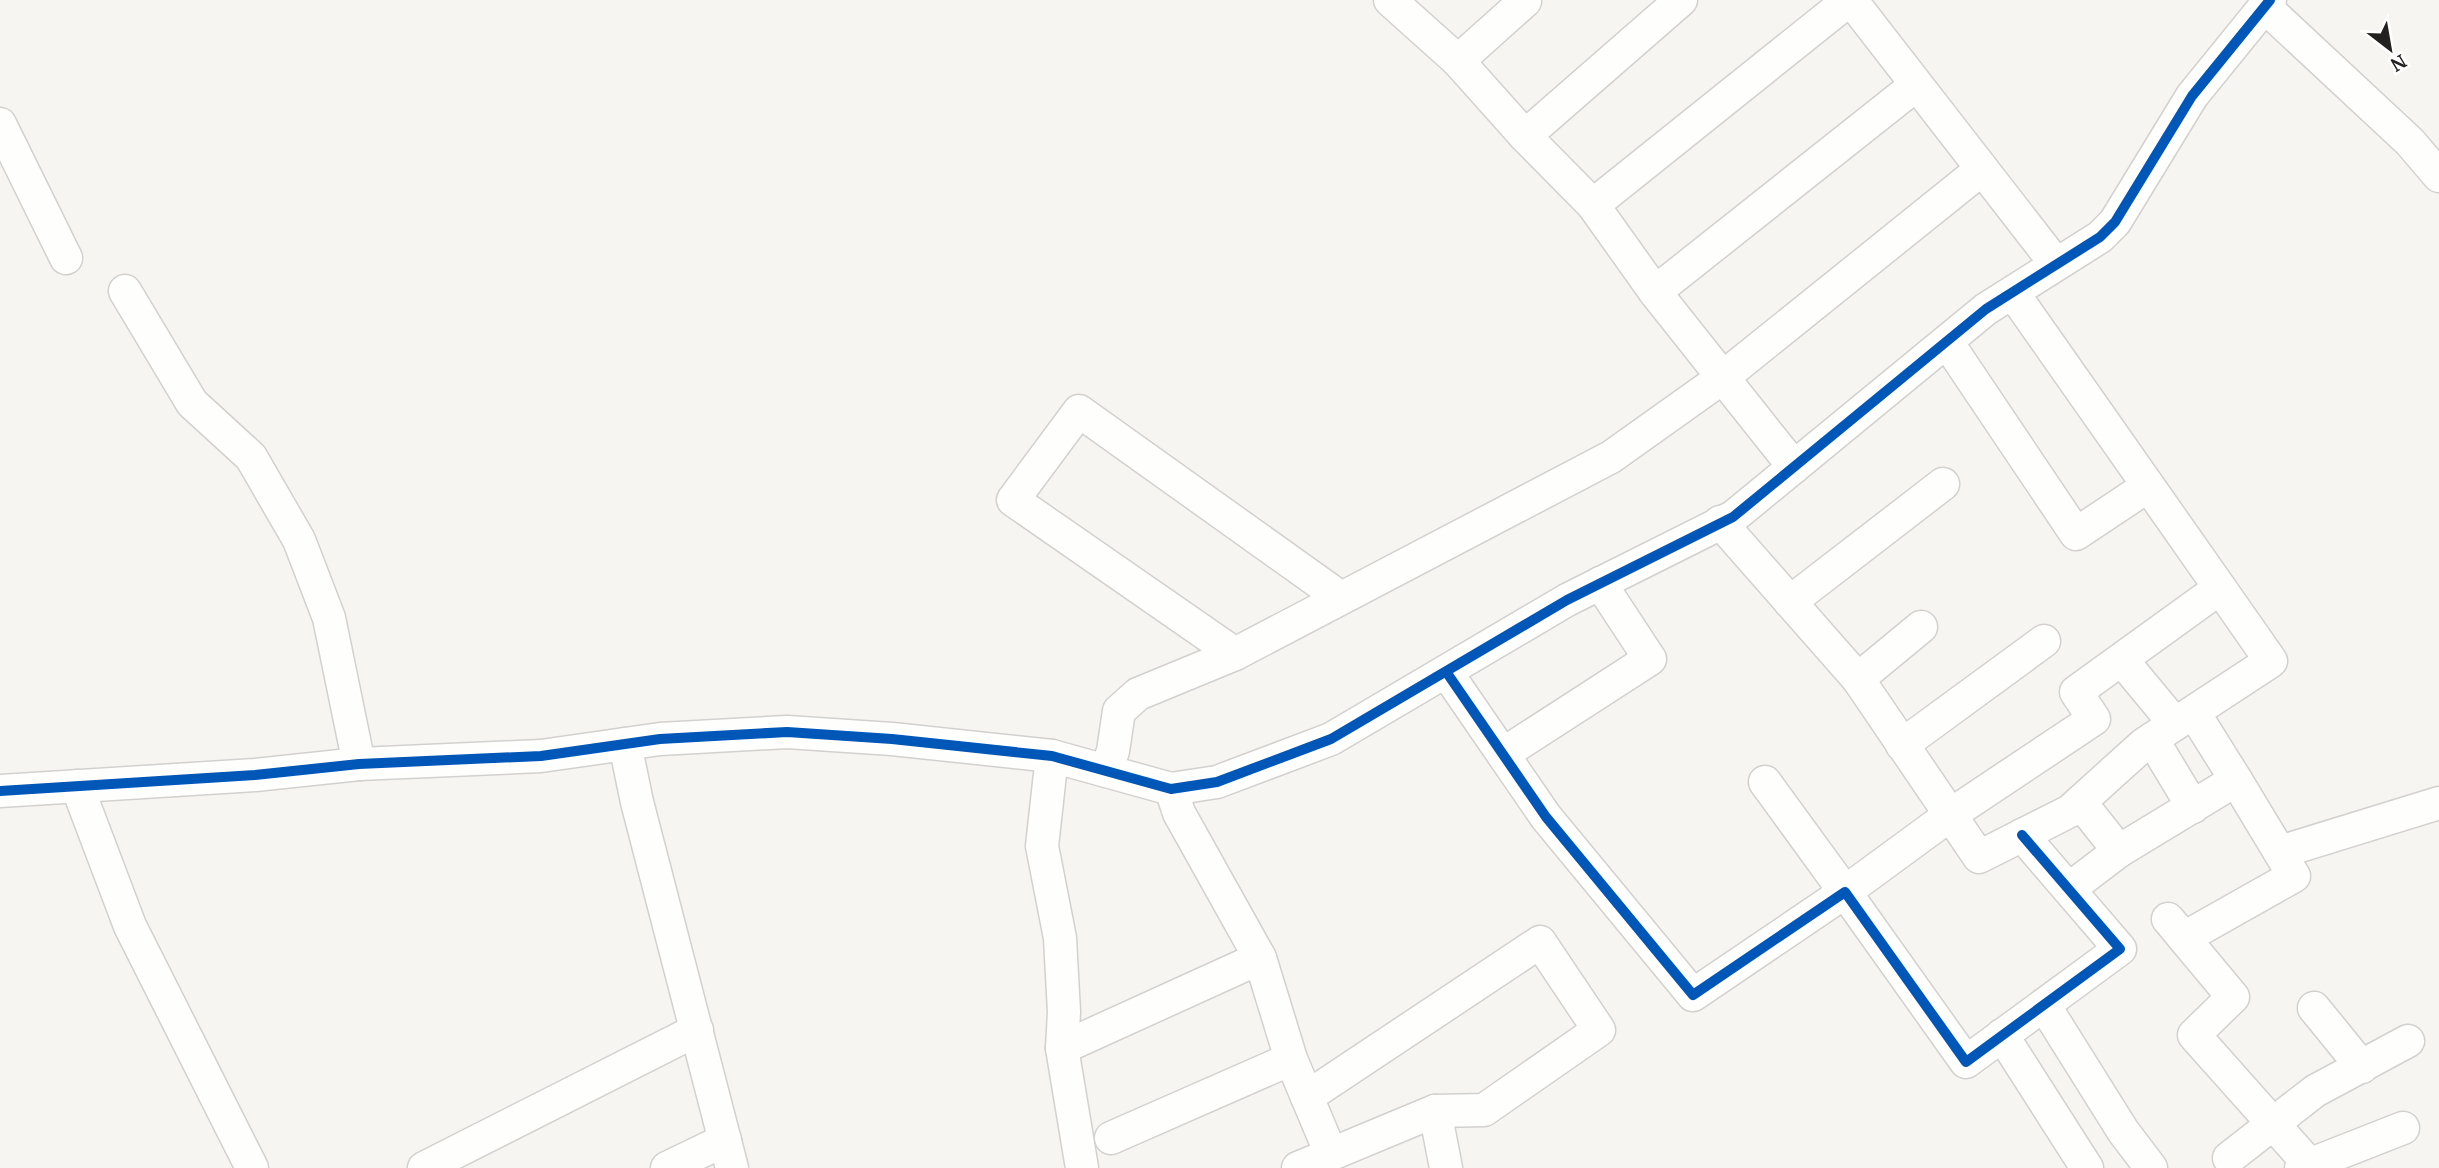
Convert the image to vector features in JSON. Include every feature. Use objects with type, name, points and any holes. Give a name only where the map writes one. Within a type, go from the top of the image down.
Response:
[{"type":"street","points":[[1390,0],[1458,61],[1525,136],[1593,205],[1655,292],[1794,467]]},
{"type":"street","points":[[1525,136],[1681,0]]},
{"type":"street","points":[[1593,205],[1850,0],[2056,264]]},
{"type":"street","points":[[1458,61],[1525,1]]},
{"type":"street","points":[[0,791],[359,764],[541,756],[660,739],[787,732],[892,739],[1052,756],[1171,789],[1217,782],[1331,739],[1600,583],[1733,517],[1986,309],[2100,237],[2115,222],[2192,96],[2267,3],[2410,142],[2439,176]]},
{"type":"street","points":[[1655,292],[1916,85]]},
{"type":"street","points":[[0,124],[66,258]]},
{"type":"street","points":[[1106,771],[1113,751],[1119,711],[1138,694],[1235,654],[1611,457],[1722,378],[1982,169]]},
{"type":"street","points":[[125,291],[192,403],[251,457],[299,540],[329,618],[359,764]]},
{"type":"street","points":[[1720,522],[1858,679],[1979,857],[2070,811],[2174,725],[2271,661],[2013,293]]},
{"type":"street","points":[[1947,342],[2076,534],[2148,486]]},
{"type":"street","points":[[1235,654],[1013,500],[1079,411],[1341,598]]},
{"type":"street","points":[[1790,602],[1943,484]]},
{"type":"street","points":[[1503,754],[1650,659],[1600,583]]},
{"type":"street","points":[[1447,673],[1546,817],[1693,995],[2094,719],[2076,692],[2220,588]]},
{"type":"street","points":[[1858,679],[1921,627]]},
{"type":"street","points":[[1902,745],[2044,641]]},
{"type":"street","points":[[2122,660],[2174,725],[2236,780],[2294,876],[2176,928],[2233,997],[2194,1035],[2274,1125],[2305,1165],[2403,1128]]},
{"type":"street","points":[[2174,725],[2193,807]]},
{"type":"street","points":[[625,744],[729,1154],[667,1168]]},
{"type":"street","points":[[1052,756],[1042,846],[1060,938],[1065,1012],[1062,1048],[1082,1168]]},
{"type":"street","points":[[2069,889],[2119,851],[2236,780]]},
{"type":"street","points":[[1765,782],[1966,1062],[2120,949],[2022,835]]},
{"type":"street","points":[[77,786],[130,926],[252,1168]]},
{"type":"street","points":[[1171,789],[1179,813],[1260,958],[1291,1059],[1336,1158]]},
{"type":"street","points":[[2080,802],[2119,851]]},
{"type":"street","points":[[2280,852],[2439,803]]},
{"type":"street","points":[[1298,1168],[1336,1158],[1435,1111],[1484,1110],[1599,1030],[1540,942],[1307,1097]]},
{"type":"street","points":[[1062,1048],[1260,958]]},
{"type":"street","points":[[2044,1005],[2123,1131],[2151,1168]]},
{"type":"street","points":[[2314,1008],[2362,1067]]},
{"type":"street","points":[[424,1168],[696,1030]]},
{"type":"street","points":[[2002,1035],[2087,1168]]},
{"type":"street","points":[[2229,1158],[2315,1091],[2408,1041]]},
{"type":"street","points":[[1111,1138],[1291,1059]]},
{"type":"street","points":[[1435,1111],[1446,1168]]},
{"type":"cycle path","points":[[0,791],[255,775],[359,764],[541,756],[660,739],[787,732],[892,739],[1052,756],[1171,789],[1217,782],[1331,739],[1567,600],[1733,517],[1986,309],[2100,237],[2115,222],[2192,96],[2270,0]]},
{"type":"cycle path","points":[[1447,673],[1546,817],[1693,995],[1845,892],[1966,1062],[2120,949],[2022,835]]}]
